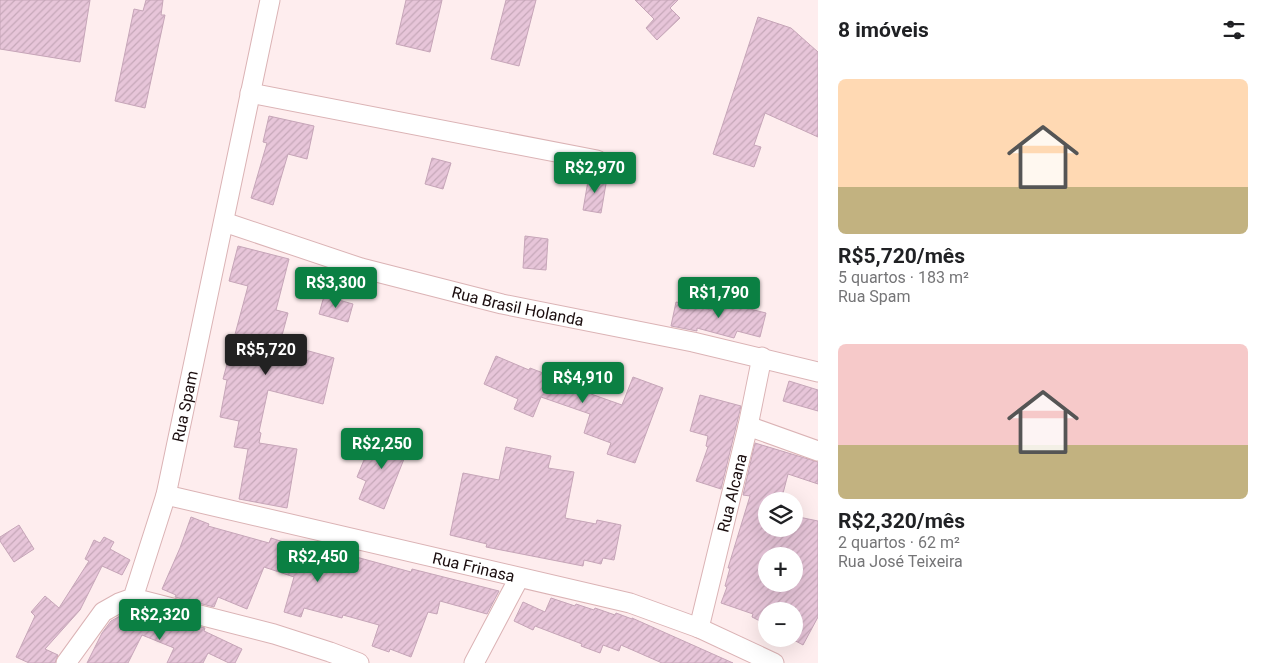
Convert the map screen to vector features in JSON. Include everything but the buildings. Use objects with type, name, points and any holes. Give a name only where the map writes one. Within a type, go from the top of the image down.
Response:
[{"type":"street","name":"Rua Spam","points":[[133,598],[166,495],[270,0]]},
{"type":"street","points":[[250,93],[597,160]]},
{"type":"street","name":"Rua Brasil Holanda","points":[[224,222],[361,268],[502,304],[762,358],[818,372]]},
{"type":"street","name":"Rua Alcana","points":[[699,628],[748,426],[762,358]]},
{"type":"street","points":[[748,426],[818,451]]},
{"type":"street","name":"Rua Frinasa","points":[[166,495],[630,603],[699,628],[774,663]]},
{"type":"street","points":[[474,663],[519,578]]},
{"type":"street","points":[[66,663],[103,612],[133,598],[274,634],[358,663]]}]
